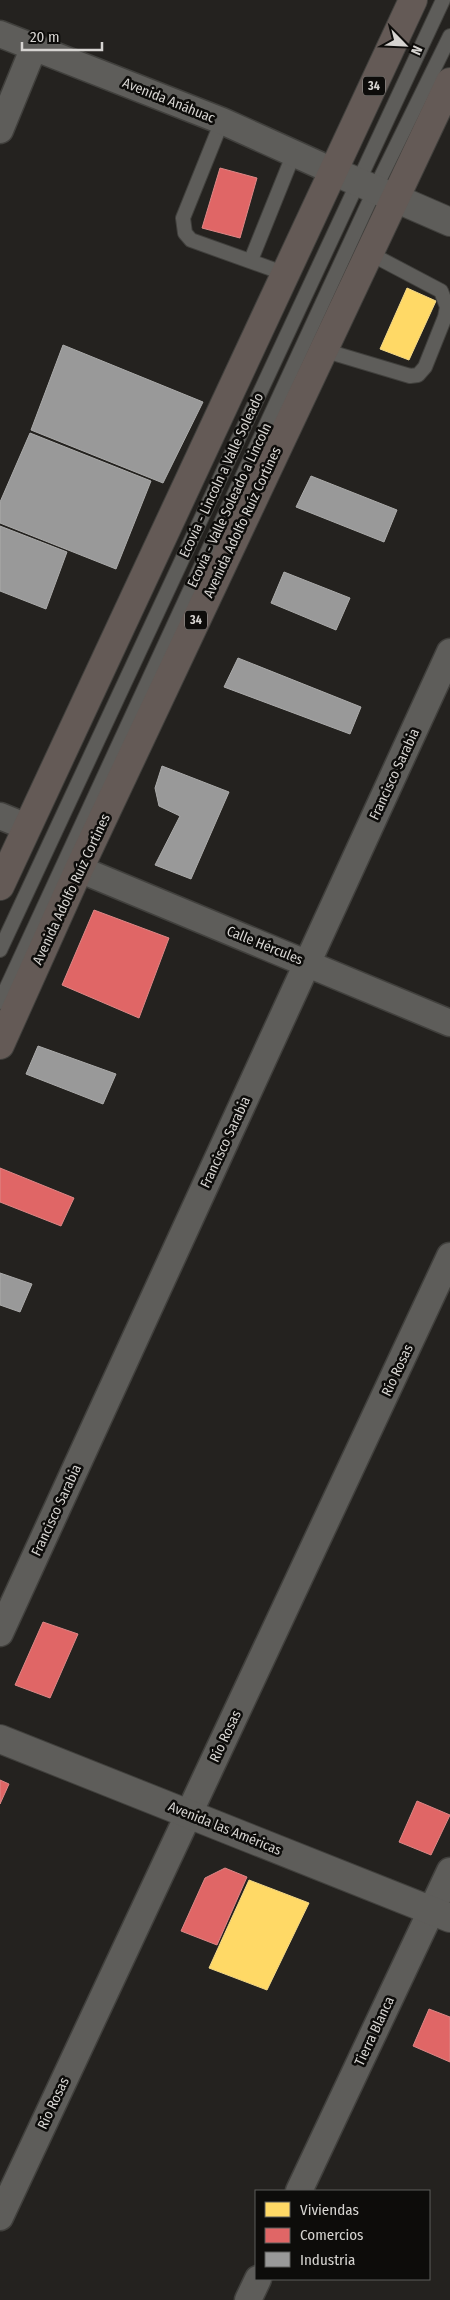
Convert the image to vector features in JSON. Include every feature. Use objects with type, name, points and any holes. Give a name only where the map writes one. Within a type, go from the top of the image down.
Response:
[{"type":"main road","name":"Avenida Adolfo Ruíz Cortines","points":[[0,1044],[79,869],[369,253],[366,185],[413,0]]},
{"type":"main road","name":"Avenida Adolfo Ruíz Cortines","points":[[0,886],[286,274],[366,185],[450,82]]},
{"type":"main road","points":[[366,185],[450,222]]},
{"type":"main road","name":"Avenida las Américas","points":[[0,1739],[441,1914]]},
{"type":"street","name":"Avenida Anáhuac","points":[[0,34],[222,121],[366,185]]},
{"type":"street","points":[[0,130],[34,47]]},
{"type":"street","name":"Francisco Sarabia","points":[[0,1633],[450,652]]},
{"type":"street","points":[[0,816],[27,827]]},
{"type":"street","name":"Calle Hércules","points":[[79,869],[450,1022]]},
{"type":"street","name":"Río Rosas","points":[[0,2217],[450,1256]]},
{"type":"street","name":"Tierra Blanca","points":[[300,2190],[441,1914],[450,1871]]},
{"type":"street","points":[[248,2300],[258,2280]]},
{"type":"lane","name":"Ecovía - Lincoln a Valle Soleado","points":[[0,950],[366,185],[444,0]]},
{"type":"lane","name":"Ecovía - Valle Soleado a Lincoln","points":[[0,1002],[366,185],[450,36]]},
{"type":"lane","points":[[222,121],[183,218],[183,226],[191,240],[286,274]]},
{"type":"lane","points":[[250,260],[294,153]]},
{"type":"lane","points":[[323,350],[410,376],[418,374],[425,367],[444,336],[447,307],[441,291],[369,253]]},
{"type":"building: Viviendas","points":[[407,288],[436,301],[409,360],[380,349]]},
{"type":"building: Viviendas","points":[[249,1880],[309,1903],[267,1990],[209,1968]]},
{"type":"building: Comercios","points":[[220,168],[257,178],[240,238],[202,228]]},
{"type":"building: Comercios","points":[[94,910],[169,938],[139,1018],[62,985]]},
{"type":"building: Comercios","points":[[0,1168],[74,1198],[61,1226],[0,1202]]},
{"type":"building: Comercios","points":[[43,1622],[78,1634],[50,1698],[15,1685]]},
{"type":"building: Comercios","points":[[0,1780],[9,1784],[0,1804]]},
{"type":"building: Comercios","points":[[417,1801],[450,1815],[431,1855],[399,1842]]},
{"type":"building: Comercios","points":[[225,1868],[247,1877],[217,1945],[181,1931],[205,1878]]},
{"type":"building: Comercios","points":[[429,2009],[450,2017],[450,2062],[413,2046]]},
{"type":"building: Industria","points":[[63,345],[203,402],[163,483],[31,430]]},
{"type":"building: Industria","points":[[30,433],[151,481],[116,569],[0,523],[0,502]]},
{"type":"building: Industria","points":[[311,476],[397,510],[384,542],[296,507]]},
{"type":"building: Industria","points":[[0,526],[67,552],[46,609],[0,591]]},
{"type":"building: Industria","points":[[284,572],[350,598],[336,630],[271,603]]},
{"type":"building: Industria","points":[[238,658],[361,707],[350,734],[224,687]]},
{"type":"building: Industria","points":[[162,766],[229,792],[191,879],[155,865],[180,816],[159,806],[155,788]]},
{"type":"building: Industria","points":[[38,1046],[116,1074],[103,1104],[26,1074]]},
{"type":"building: Industria","points":[[0,1273],[32,1284],[20,1312],[0,1305]]}]
